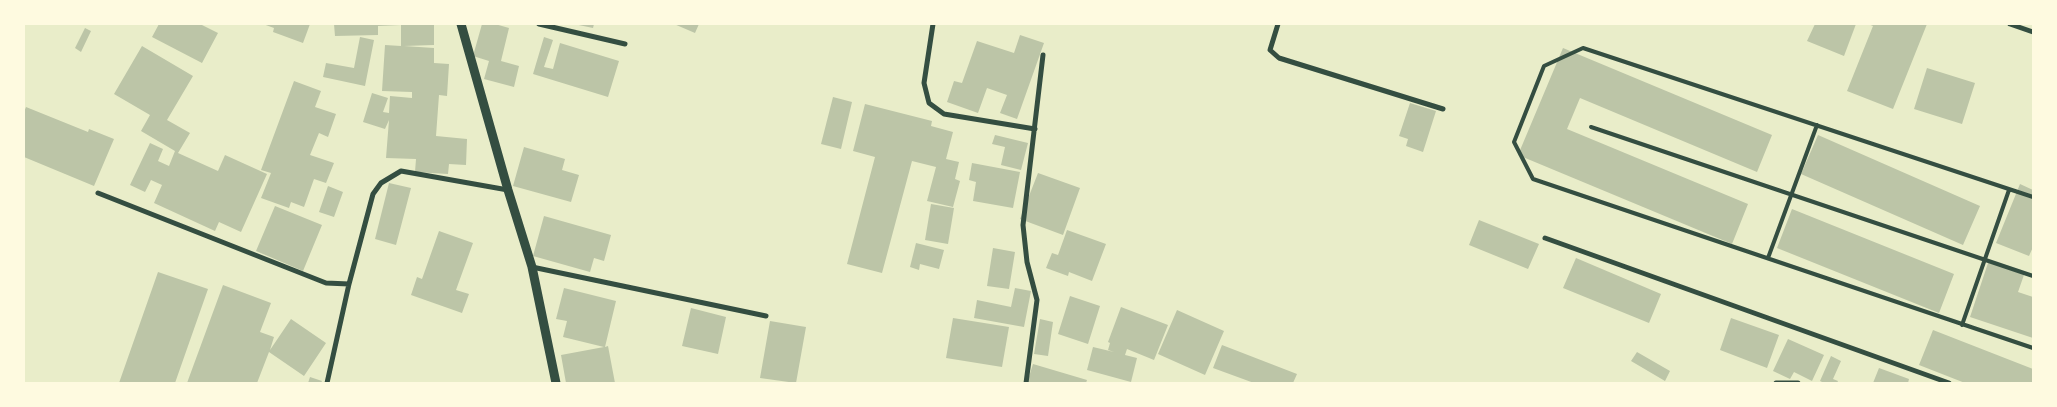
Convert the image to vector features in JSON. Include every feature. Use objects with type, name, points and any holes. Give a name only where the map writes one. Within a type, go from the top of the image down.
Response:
[{"type":"street","points":[[461,24],[532,267],[556,383]]},
{"type":"street","points":[[539,24],[625,44]]},
{"type":"street","points":[[933,24],[924,83],[929,103],[944,114],[1035,129]]},
{"type":"street","points":[[1278,24],[1270,50],[1279,58],[1443,110]]},
{"type":"street","points":[[2010,24],[2033,32]]},
{"type":"street","points":[[1026,383],[1037,300],[1027,262],[1023,225],[1043,55]]},
{"type":"street","points":[[327,383],[349,284],[373,194],[381,183],[401,171],[508,190]]},
{"type":"street","points":[[98,193],[326,283],[349,284]]},
{"type":"street","points":[[1545,238],[1949,383]]},
{"type":"street","points":[[532,267],[766,316]]},
{"type":"street","points":[[1776,383],[1798,383]]},
{"type":"lane","points":[[2033,197],[1583,48],[1544,66],[1514,142],[1534,179],[2033,348]]},
{"type":"lane","points":[[1768,258],[1817,125]]},
{"type":"lane","points":[[1592,127],[2033,276]]},
{"type":"lane","points":[[1962,325],[2009,190]]},
{"type":"building","points":[[159,24],[200,24],[218,33],[202,63],[152,37]]},
{"type":"building","points":[[263,24],[310,24],[303,43],[273,32],[274,28]]},
{"type":"building","points":[[334,24],[434,24],[434,45],[404,46],[434,48],[434,63],[449,64],[447,96],[439,95],[436,136],[467,139],[466,165],[449,164],[448,174],[415,172],[416,159],[386,158],[389,120],[385,129],[363,122],[372,93],[388,98],[383,112],[389,113],[390,96],[412,98],[412,92],[382,91],[385,45],[401,46],[401,25],[378,26],[378,35],[335,36]]},
{"type":"building","points":[[482,24],[495,24],[509,28],[501,61],[519,66],[514,87],[484,79],[489,61],[473,56]]},
{"type":"building","points":[[574,24],[594,24],[593,28]]},
{"type":"building","points":[[674,24],[699,24],[695,33]]},
{"type":"building","points":[[1815,24],[1856,24],[1844,56],[1807,41]]},
{"type":"building","points":[[1868,24],[1927,24],[1893,109],[1847,91],[1873,26]]},
{"type":"building","points":[[85,28],[91,31],[81,52],[75,48]]},
{"type":"building","points":[[1020,35],[1044,43],[1017,119],[1000,113],[1007,95],[987,88],[978,113],[947,102],[954,81],[962,83],[977,41],[1014,53]]},
{"type":"building","points":[[360,37],[374,40],[365,86],[323,77],[326,63],[354,68]]},
{"type":"building","points":[[544,37],[553,40],[544,67],[553,69],[560,43],[619,61],[608,97],[533,74]]},
{"type":"building","points":[[142,46],[193,76],[167,120],[190,133],[178,153],[218,171],[225,155],[267,174],[241,232],[219,222],[215,231],[154,203],[162,185],[151,180],[145,192],[130,185],[150,143],[163,149],[158,161],[169,166],[175,151],[141,131],[150,115],[114,94]]},
{"type":"building","points":[[1563,48],[1772,135],[1757,172],[1580,98],[1567,129],[1748,204],[1732,244],[1518,155]]},
{"type":"building","points":[[1927,68],[1975,83],[1962,124],[1914,109]]},
{"type":"building","points":[[294,81],[321,91],[315,107],[336,114],[328,137],[319,133],[310,155],[334,163],[326,183],[314,179],[304,207],[291,202],[289,208],[261,198],[271,173],[261,170]]},
{"type":"building","points":[[833,97],[852,102],[841,149],[821,144]]},
{"type":"building","points":[[1410,103],[1436,111],[1423,152],[1406,146],[1408,139],[1399,136]]},
{"type":"building","points":[[865,104],[932,121],[931,126],[953,132],[946,159],[959,162],[955,179],[960,181],[953,207],[927,201],[936,167],[912,161],[882,273],[847,264],[875,157],[853,151]]},
{"type":"building","points":[[26,107],[88,132],[89,129],[114,139],[94,186],[24,157],[24,112]]},
{"type":"building","points":[[995,135],[1028,143],[1021,170],[1001,165],[1005,147],[992,144]]},
{"type":"building","points":[[1818,135],[1980,206],[1963,245],[1801,174]]},
{"type":"building","points":[[524,147],[565,159],[562,170],[579,175],[571,202],[513,186]]},
{"type":"building","points":[[972,163],[1020,172],[1013,208],[973,201],[976,182],[969,180]]},
{"type":"building","points":[[1038,173],[1080,188],[1063,235],[1020,219]]},
{"type":"building","points":[[389,183],[411,188],[396,245],[375,239]]},
{"type":"building","points":[[2020,184],[2033,190],[2033,247],[2029,256],[1996,243]]},
{"type":"building","points":[[328,186],[343,192],[334,217],[319,212]]},
{"type":"building","points":[[931,204],[954,208],[948,244],[925,240]]},
{"type":"building","points":[[275,206],[322,225],[303,271],[256,251]]},
{"type":"building","points":[[1792,209],[1954,274],[1939,313],[1777,248]]},
{"type":"building","points":[[544,216],[611,235],[604,261],[594,258],[590,272],[533,256]]},
{"type":"building","points":[[1479,220],[1539,244],[1528,269],[1469,245]]},
{"type":"building","points":[[1067,230],[1106,244],[1092,281],[1069,272],[1068,276],[1046,268],[1052,253],[1058,255]]},
{"type":"building","points":[[439,231],[473,243],[456,290],[469,294],[462,313],[411,295],[417,277],[422,279]]},
{"type":"building","points":[[916,243],[944,250],[939,269],[920,264],[919,270],[910,267]]},
{"type":"building","points":[[993,248],[1015,252],[1009,289],[987,286]]},
{"type":"building","points":[[1576,258],[1661,294],[1649,323],[1563,288]]},
{"type":"building","points":[[1989,260],[2025,272],[2018,292],[2033,297],[2033,338],[1970,317]]},
{"type":"building","points":[[158,272],[208,289],[175,383],[119,383]]},
{"type":"building","points":[[223,285],[271,303],[260,332],[274,337],[270,350],[291,319],[326,343],[304,376],[269,352],[257,383],[187,383]]},
{"type":"building","points":[[564,288],[616,301],[605,347],[608,346],[615,383],[566,383],[561,355],[604,347],[563,337],[567,321],[556,319]]},
{"type":"building","points":[[1015,288],[1031,291],[1024,327],[974,318],[977,300],[1011,307]]},
{"type":"building","points":[[1070,296],[1100,306],[1088,344],[1058,334]]},
{"type":"building","points":[[1121,307],[1168,325],[1154,360],[1127,349],[1125,355],[1137,358],[1131,382],[1087,370],[1093,347],[1114,352],[1108,350],[1110,343],[1108,342]]},
{"type":"building","points":[[691,308],[726,317],[718,354],[682,346]]},
{"type":"building","points":[[1177,310],[1224,331],[1205,375],[1158,354]]},
{"type":"building","points":[[953,318],[1009,327],[1002,367],[946,358]]},
{"type":"building","points":[[1731,318],[1779,335],[1767,368],[1720,350]]},
{"type":"building","points":[[1040,319],[1053,322],[1048,356],[1034,354]]},
{"type":"building","points":[[770,321],[806,327],[796,383],[760,378]]},
{"type":"building","points":[[1933,330],[2033,369],[2033,383],[1965,383],[1919,365]]},
{"type":"building","points":[[1788,339],[1824,355],[1812,381],[1794,372],[1790,379],[1773,371]]},
{"type":"building","points":[[1222,345],[1297,374],[1293,383],[1254,383],[1213,368]]},
{"type":"building","points":[[1637,352],[1670,371],[1665,381],[1631,361]]},
{"type":"building","points":[[1831,356],[1841,361],[1833,379],[1838,381],[1837,383],[1824,383],[1820,381]]},
{"type":"building","points":[[1033,364],[1087,380],[1086,383],[1027,383]]},
{"type":"building","points":[[1879,368],[1909,379],[1908,383],[1873,383]]},
{"type":"building","points":[[310,377],[322,381],[321,383],[308,383]]}]
